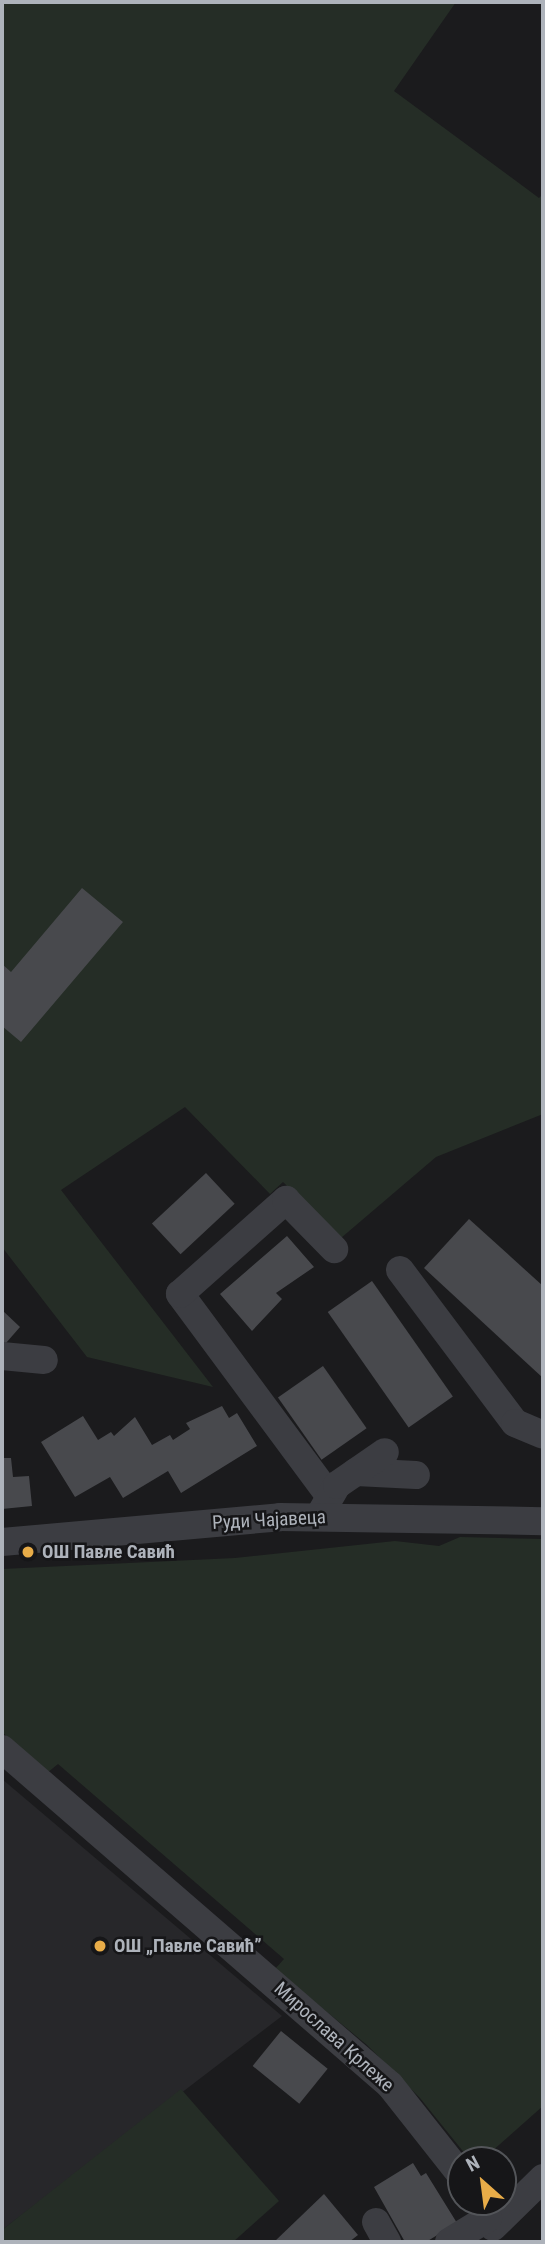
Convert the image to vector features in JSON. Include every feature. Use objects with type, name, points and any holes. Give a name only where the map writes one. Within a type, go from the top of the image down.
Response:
[{"type":"street","name":"Руди Чајавеца","points":[[324,1506],[180,1294],[286,1200],[334,1249]]},
{"type":"street","points":[[400,1270],[515,1423],[543,1435]]},
{"type":"street","points":[[2,1356],[44,1360]]},
{"type":"street","points":[[324,1506],[356,1472],[385,1452]]},
{"type":"street","points":[[356,1472],[416,1475]]},
{"type":"street","name":"Руди Чајавеца","points":[[2,1542],[324,1506],[541,1516]]},
{"type":"street","name":"Мирослава Крлеже","points":[[2,1749],[390,2085],[447,2157]]},
{"type":"street","points":[[449,2242],[490,2222],[543,2178]]},
{"type":"shaded area","points":[[2,2],[456,2],[394,91],[539,198],[543,194],[543,1114],[436,1157],[341,1238],[283,1182],[270,1194],[185,1107],[61,1190],[213,1387],[87,1357],[2,1247]]},
{"type":"shaded area","points":[[460,1537],[543,1539],[543,2106],[498,2146],[459,2146],[420,2098],[367,2045],[275,1969],[284,1959],[58,1764],[47,1773],[2,1732],[2,1569],[235,1558],[395,1541],[439,1546]]},
{"type":"shaded area","name":"ОШ „Павле Савић”","points":[[2,1779],[282,2016],[2,2230]]},
{"type":"shaded area","points":[[181,2089],[279,2201],[233,2242],[2,2242],[2,2230]]},
{"type":"building","points":[[82,888],[123,922],[21,1042],[2,1026],[2,964],[11,972]]},
{"type":"building","points":[[206,1173],[235,1204],[181,1254],[152,1223]]},
{"type":"building","points":[[469,1219],[543,1286],[543,1378],[424,1268]]},
{"type":"building","points":[[287,1236],[314,1267],[276,1293],[282,1299],[252,1331],[220,1294]]},
{"type":"building","points":[[372,1281],[453,1397],[409,1427],[328,1312]]},
{"type":"building","points":[[2,1310],[20,1327],[6,1343],[2,1342]]},
{"type":"building","points":[[323,1366],[367,1428],[322,1460],[278,1398]]},
{"type":"building","points":[[222,1406],[229,1418],[237,1413],[257,1446],[181,1493],[168,1471],[123,1498],[110,1477],[75,1497],[41,1442],[83,1416],[98,1440],[111,1432],[114,1436],[135,1417],[152,1445],[170,1435],[173,1440],[190,1429],[186,1423]]},
{"type":"building","points":[[2,1458],[11,1458],[13,1477],[29,1476],[32,1506],[2,1509]]},
{"type":"building","points":[[281,2031],[328,2069],[299,2104],[253,2066]]},
{"type":"building","points":[[413,2163],[421,2176],[426,2173],[447,2207],[447,2216],[453,2216],[457,2223],[426,2242],[405,2242],[374,2187]]},
{"type":"building","points":[[324,2194],[358,2235],[349,2242],[274,2242]]},
{"type":"place","name":"ОШ Павле Савић","points":[[28,1552]]},
{"type":"place","name":"ОШ „Павле Савић”","points":[[100,1946]]}]
